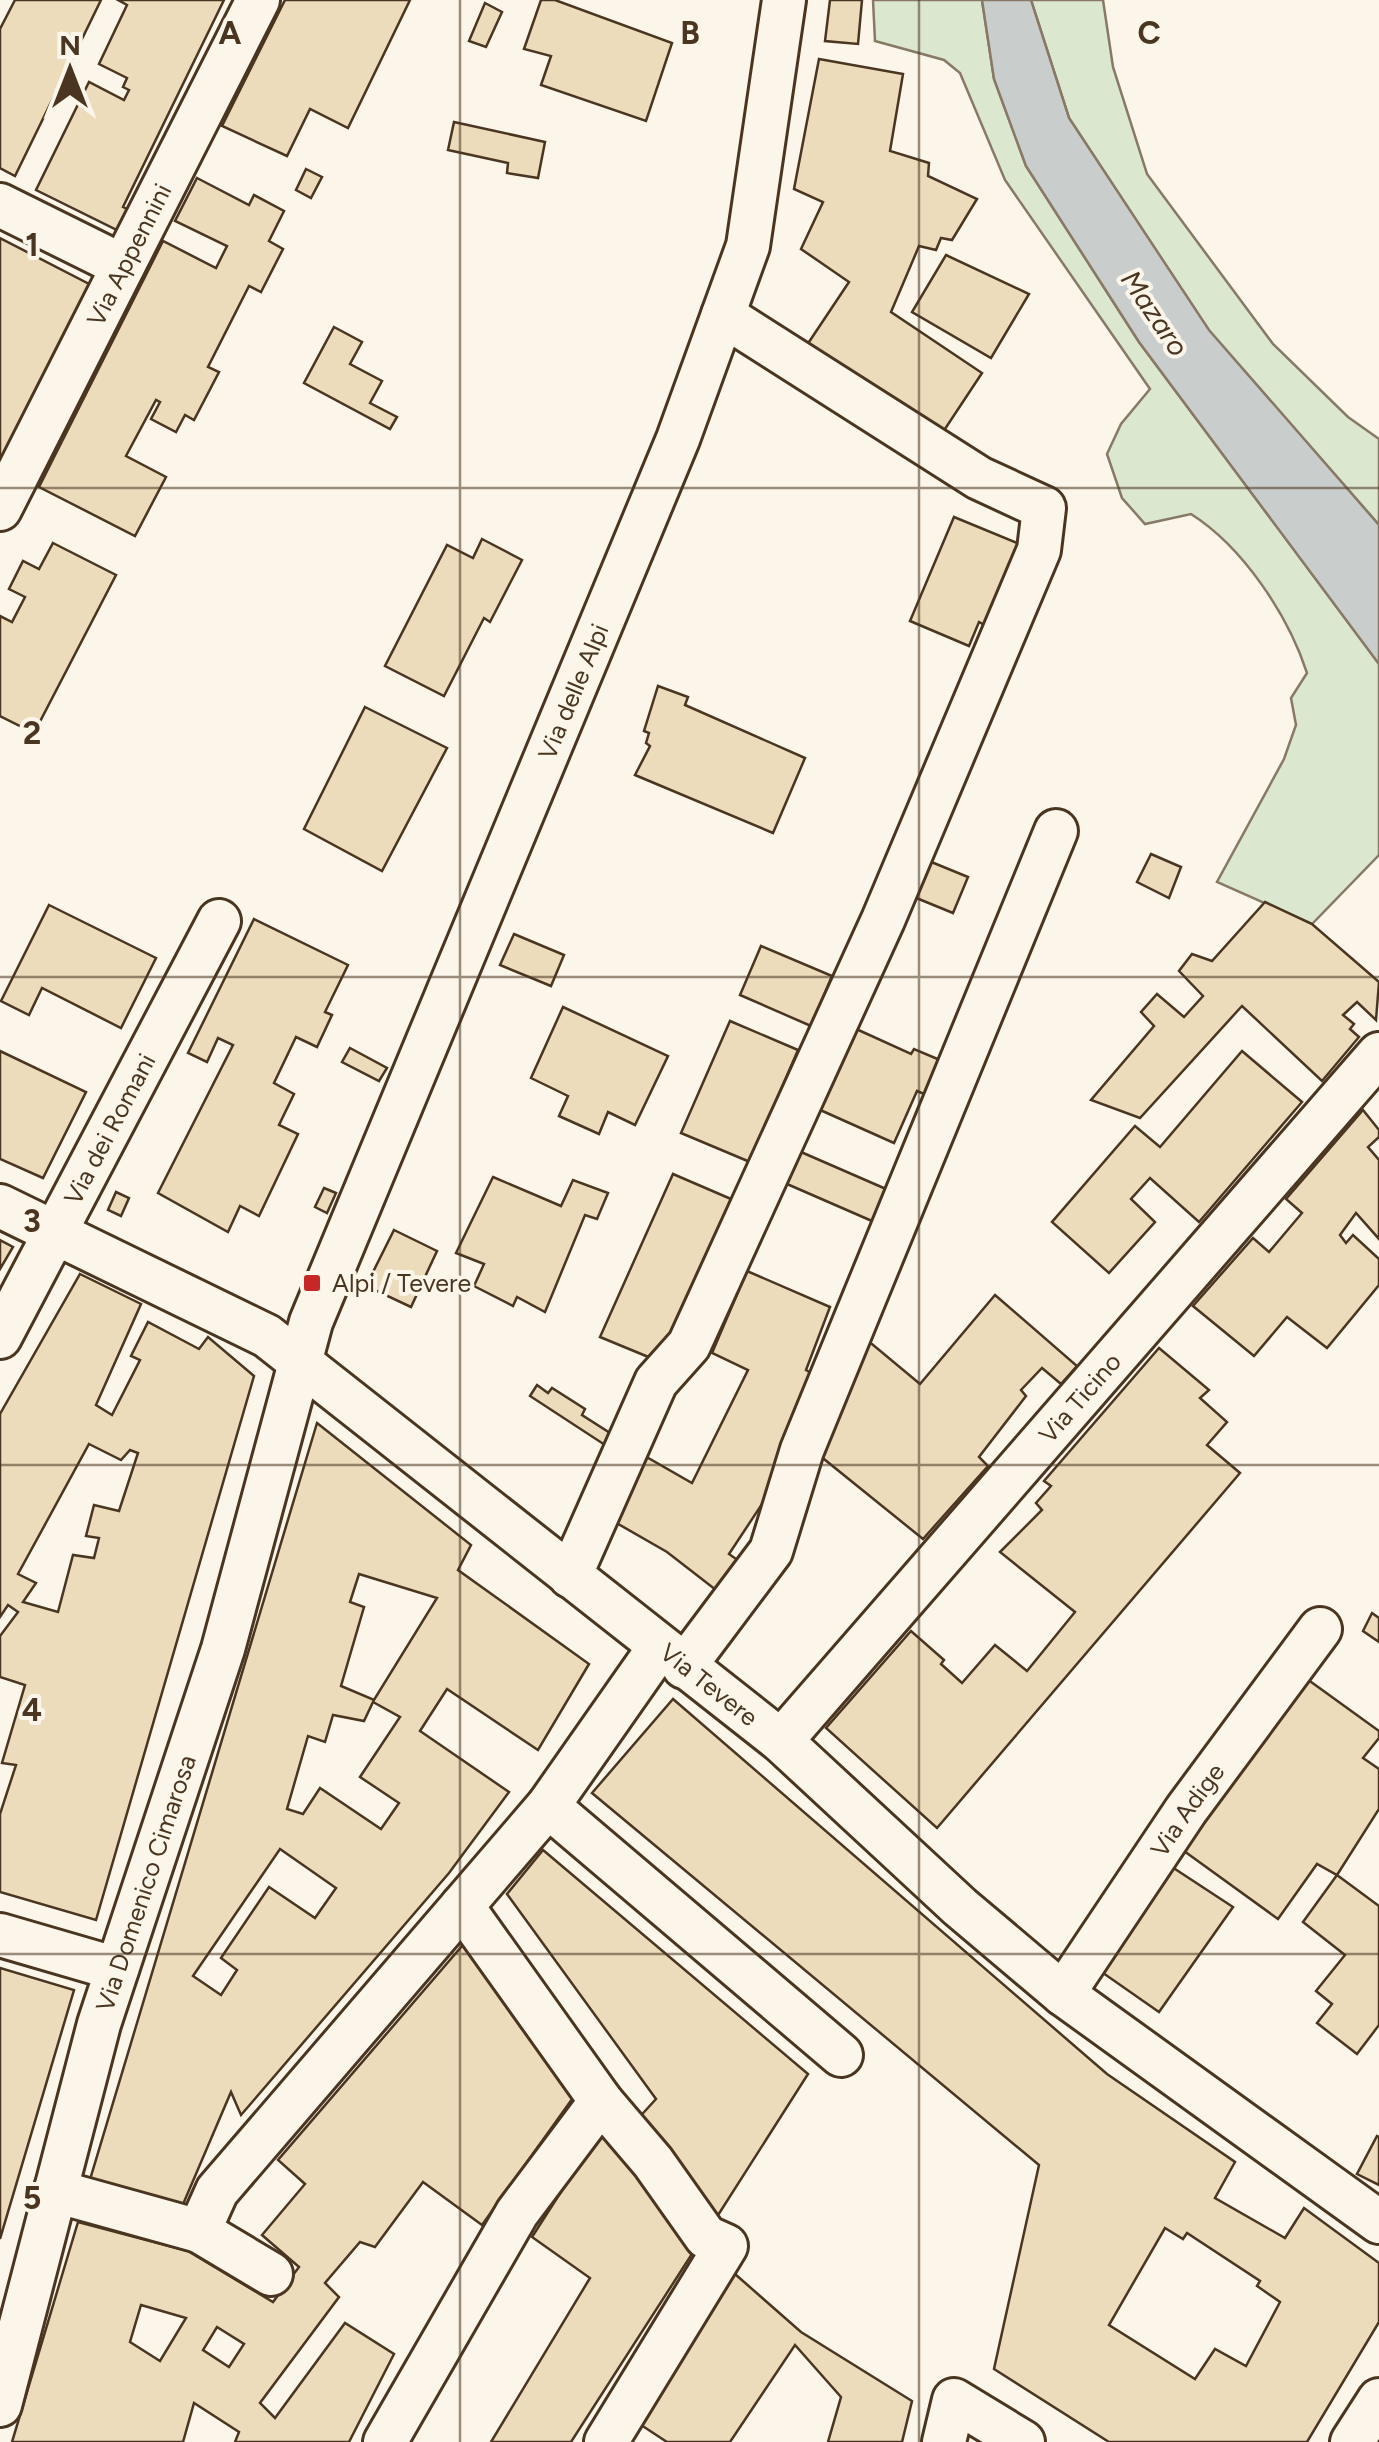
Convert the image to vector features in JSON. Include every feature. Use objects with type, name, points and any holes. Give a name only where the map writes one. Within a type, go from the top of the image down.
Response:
[{"type":"street","name":"Via Appennini","points":[[0,509],[258,0]]},
{"type":"street","name":"Via delle Alpi","points":[[297,1362],[671,458],[748,246],[784,0]]},
{"type":"street","points":[[0,205],[122,266]]},
{"type":"street","points":[[570,1576],[656,1382],[689,1346],[883,920],[1039,550],[1045,524],[1044,508],[979,478],[723,315]]},
{"type":"street","points":[[199,2232],[217,2192],[671,1658],[771,1551],[802,1450],[1056,831]]},
{"type":"street","name":"Via dei Romani","points":[[0,1337],[58,1234],[219,921]]},
{"type":"street","name":"Via Ticino","points":[[781,1741],[1379,1054]]},
{"type":"street","name":"Via Tevere","points":[[0,1206],[268,1336],[671,1658],[781,1741],[960,1907],[1063,1994],[1379,2222]]},
{"type":"street","name":"Via Domenico Cimarosa","points":[[0,2404],[117,1969],[223,1648],[297,1362]]},
{"type":"street","name":"Via Adige","points":[[1063,1994],[1186,1810],[1320,1629]]},
{"type":"street","points":[[548,1806],[841,2055]]},
{"type":"street","points":[[462,1906],[601,2101],[653,2162],[706,2237],[726,2246],[606,2442]]},
{"type":"street","points":[[0,1936],[117,1969]]},
{"type":"street","points":[[385,2442],[516,2214],[601,2101]]},
{"type":"street","points":[[55,2192],[199,2232],[271,2274]]},
{"type":"street","points":[[944,2442],[954,2400],[1023,2442]]},
{"type":"street","points":[[1352,2442],[1379,2400]]},
{"type":"green space","points":[[873,0],[982,0],[994,79],[1026,166],[1139,342],[1379,664],[1379,855],[1312,924],[1217,882],[1284,759],[1296,725],[1291,698],[1307,673],[1299,651],[1261,584],[1210,528],[1191,514],[1145,524],[1122,498],[1107,454],[1121,424],[1150,389],[1005,180],[960,73],[944,60],[875,41]]},
{"type":"green space","points":[[1031,0],[1103,0],[1113,67],[1147,174],[1273,344],[1348,417],[1379,439],[1379,525],[1209,331],[1069,118]]},
{"type":"water","name":"Mazaro","points":[[982,0],[1031,0],[1069,118],[1209,330],[1379,525],[1379,664],[1139,342],[1026,166],[994,79]]},
{"type":"building","points":[[15,0],[101,0],[15,176],[0,168],[0,29]]},
{"type":"building","points":[[118,0],[224,0],[123,207],[131,211],[121,232],[36,190],[89,82],[124,100],[129,90],[123,87],[127,78],[99,64],[127,5]]},
{"type":"building","points":[[285,0],[410,0],[348,128],[310,109],[287,156],[222,126]]},
{"type":"building","points":[[541,0],[555,0],[672,43],[646,121],[541,85],[551,56],[524,49]]},
{"type":"building","points":[[830,0],[862,0],[858,44],[825,41]]},
{"type":"building","points":[[485,3],[502,12],[486,47],[469,41]]},
{"type":"building","points":[[819,59],[903,74],[890,151],[929,163],[928,176],[977,199],[952,240],[941,238],[936,250],[919,246],[891,312],[982,373],[941,435],[807,345],[849,282],[801,249],[823,202],[794,189]]},
{"type":"building","points":[[454,122],[545,142],[538,178],[507,173],[508,163],[448,150]]},
{"type":"building","points":[[306,169],[322,177],[311,198],[296,190]]},
{"type":"building","points":[[197,178],[249,205],[254,195],[284,211],[269,241],[283,249],[261,292],[249,286],[208,367],[219,372],[194,420],[185,415],[176,432],[151,419],[160,402],[156,400],[126,456],[166,477],[135,536],[39,487],[163,241],[216,268],[227,246],[175,221]]},
{"type":"building","points":[[0,238],[93,286],[0,471]]},
{"type":"building","points":[[946,255],[1029,294],[991,358],[912,312]]},
{"type":"building","points":[[334,327],[362,342],[350,364],[382,381],[370,403],[397,417],[390,429],[304,383]]},
{"type":"building","points":[[954,517],[1022,545],[988,627],[979,622],[969,646],[910,621]]},
{"type":"building","points":[[482,539],[522,560],[490,622],[484,618],[444,696],[385,666],[447,545],[473,558]]},
{"type":"building","points":[[53,543],[116,575],[34,733],[0,716],[0,616],[12,622],[25,597],[9,589],[23,561],[39,569]]},
{"type":"building","points":[[658,686],[688,697],[685,705],[805,758],[773,833],[635,775],[650,746],[646,743],[649,733],[644,731]]},
{"type":"building","points":[[365,707],[447,748],[382,871],[304,829]]},
{"type":"building","points":[[1151,854],[1181,867],[1169,898],[1137,882]]},
{"type":"building","points":[[924,859],[968,877],[953,913],[909,895]]},
{"type":"building","points":[[1265,902],[1312,924],[1379,982],[1376,1020],[1357,1002],[1343,1015],[1354,1024],[1350,1029],[1359,1037],[1322,1081],[1242,1006],[1140,1118],[1091,1100],[1154,1026],[1141,1012],[1157,994],[1184,1017],[1203,996],[1179,971],[1192,954],[1212,961]]},
{"type":"building","points":[[49,905],[156,958],[121,1028],[42,988],[29,1015],[1,1001]]},
{"type":"building","points":[[254,919],[348,965],[325,1012],[332,1015],[317,1047],[296,1037],[274,1083],[294,1094],[279,1125],[298,1134],[259,1216],[240,1206],[228,1232],[158,1193],[233,1045],[218,1038],[207,1062],[188,1053]]},
{"type":"building","points":[[514,934],[564,955],[551,986],[500,965]]},
{"type":"building","points":[[761,946],[832,976],[811,1026],[740,995]]},
{"type":"building","points":[[563,1007],[668,1056],[635,1125],[608,1112],[599,1134],[559,1116],[568,1096],[531,1078]]},
{"type":"building","points":[[730,1021],[798,1050],[750,1162],[681,1133]]},
{"type":"building","points":[[854,1028],[911,1054],[914,1049],[947,1063],[931,1097],[917,1091],[894,1143],[818,1109]]},
{"type":"building","points":[[350,1048],[387,1068],[379,1081],[342,1062]]},
{"type":"building","points":[[0,1051],[86,1092],[43,1178],[0,1159]]},
{"type":"building","points":[[1242,1051],[1302,1102],[1199,1222],[1150,1178],[1131,1199],[1155,1222],[1109,1273],[1052,1222],[1135,1126],[1160,1147]]},
{"type":"building","points":[[1363,1110],[1379,1130],[1379,1137],[1368,1147],[1379,1160],[1379,1239],[1356,1213],[1340,1235],[1346,1243],[1353,1235],[1379,1259],[1379,1285],[1327,1348],[1287,1317],[1254,1356],[1193,1306],[1253,1238],[1269,1252],[1302,1213],[1286,1199]]},
{"type":"building","points":[[801,1152],[886,1189],[872,1221],[787,1184]]},
{"type":"building","points":[[673,1174],[731,1199],[663,1363],[600,1337]]},
{"type":"building","points":[[493,1177],[561,1206],[573,1180],[608,1193],[597,1219],[585,1215],[545,1312],[517,1297],[513,1306],[474,1286],[484,1264],[456,1253]]},
{"type":"building","points":[[324,1188],[336,1193],[327,1213],[315,1207]]},
{"type":"building","points":[[116,1192],[129,1198],[121,1216],[108,1210]]},
{"type":"building","points":[[394,1230],[437,1251],[411,1307],[366,1286]]},
{"type":"building","points":[[0,1240],[13,1247],[0,1269]]},
{"type":"building","points":[[747,1271],[830,1307],[806,1370],[813,1374],[770,1492],[729,1554],[746,1566],[725,1597],[667,1552],[613,1521],[643,1455],[692,1483],[748,1370],[712,1353]]},
{"type":"building","points":[[80,1274],[141,1304],[96,1405],[112,1415],[140,1360],[131,1356],[148,1322],[199,1349],[208,1337],[254,1376],[96,1920],[0,1892],[0,1814],[16,1765],[2,1763],[25,1685],[0,1677],[0,1636],[18,1612],[8,1605],[0,1617],[0,1414]],"holes":[[[89,1444],[121,1460],[130,1450],[138,1453],[119,1511],[94,1505],[86,1536],[99,1538],[94,1558],[73,1555],[58,1612],[23,1602],[36,1583],[18,1574]]]},
{"type":"building","points":[[995,1295],[1077,1366],[1061,1384],[1042,1368],[1021,1390],[1026,1396],[979,1457],[988,1466],[923,1539],[819,1455],[866,1339],[920,1384]]},
{"type":"building","points":[[1159,1348],[1209,1390],[1200,1398],[1227,1422],[1207,1445],[1240,1473],[937,1828],[826,1728],[911,1631],[944,1660],[941,1664],[962,1683],[995,1645],[1027,1671],[1075,1612],[1000,1552],[1042,1510],[1036,1503],[1051,1486],[1044,1481]]},
{"type":"building","points":[[537,1385],[548,1393],[552,1388],[585,1409],[582,1415],[610,1433],[605,1445],[530,1396]]},
{"type":"building","points":[[317,1423],[471,1545],[458,1570],[589,1664],[538,1750],[447,1689],[420,1731],[509,1792],[449,1873],[241,2115],[231,2092],[181,2209],[89,2183]],"holes":[[[359,1574],[437,1598],[374,1700],[341,1686],[364,1607],[350,1602]],[[373,1702],[400,1717],[360,1777],[399,1803],[381,1829],[320,1788],[303,1814],[287,1809],[308,1736],[325,1742],[333,1715],[364,1721]],[[280,1849],[336,1888],[315,1918],[269,1887],[221,1958],[237,1970],[221,1995],[193,1976]]]},
{"type":"building","points":[[1372,1613],[1379,1618],[1379,1642],[1363,1631]]},
{"type":"building","points":[[1307,1679],[1379,1731],[1379,1738],[1363,1758],[1379,1769],[1379,1809],[1337,1875],[1317,1864],[1278,1919],[1184,1851]]},
{"type":"building","points":[[673,1699],[1107,2074],[1235,2162],[1215,2198],[1285,2238],[1304,2208],[1379,2263],[1379,2322],[1307,2442],[1109,2442],[994,2369],[1039,2165],[592,1793]],"holes":[[[1165,2228],[1183,2239],[1187,2233],[1260,2281],[1257,2286],[1280,2302],[1246,2366],[1215,2349],[1195,2379],[1109,2325]]]},
{"type":"building","points":[[543,1850],[808,2074],[713,2223],[635,2122],[656,2099],[507,1894]]},
{"type":"building","points":[[1172,1867],[1233,1907],[1159,2012],[1103,1973],[1104,1961]]},
{"type":"building","points":[[1337,1875],[1379,1906],[1379,2025],[1357,2054],[1317,2023],[1332,2004],[1316,1991],[1345,1955],[1303,1922]]},
{"type":"building","points":[[468,1939],[580,2088],[482,2225],[423,2182],[375,2247],[360,2242],[325,2283],[339,2297],[260,2403],[275,2418],[345,2323],[394,2354],[349,2442],[235,2442],[239,2432],[194,2403],[183,2442],[12,2442],[78,2222],[188,2251],[273,2302],[299,2267],[262,2235],[305,2184],[278,2160]],"holes":[[[141,2305],[186,2318],[160,2361],[130,2342]],[[217,2327],[244,2344],[229,2367],[203,2350]]]},
{"type":"building","points":[[0,1968],[74,1990],[0,2239]]},
{"type":"building","points":[[602,2128],[627,2144],[621,2158],[649,2179],[699,2243],[571,2442],[491,2442],[590,2278],[532,2237]]},
{"type":"building","points":[[1379,2137],[1379,2185],[1357,2174]]},
{"type":"building","points":[[735,2274],[801,2332],[912,2401],[902,2442],[828,2442],[841,2397],[795,2345],[730,2442],[667,2442],[638,2423]]},
{"type":"place","name":"Alpi / Tevere","points":[[312,1283]]}]
